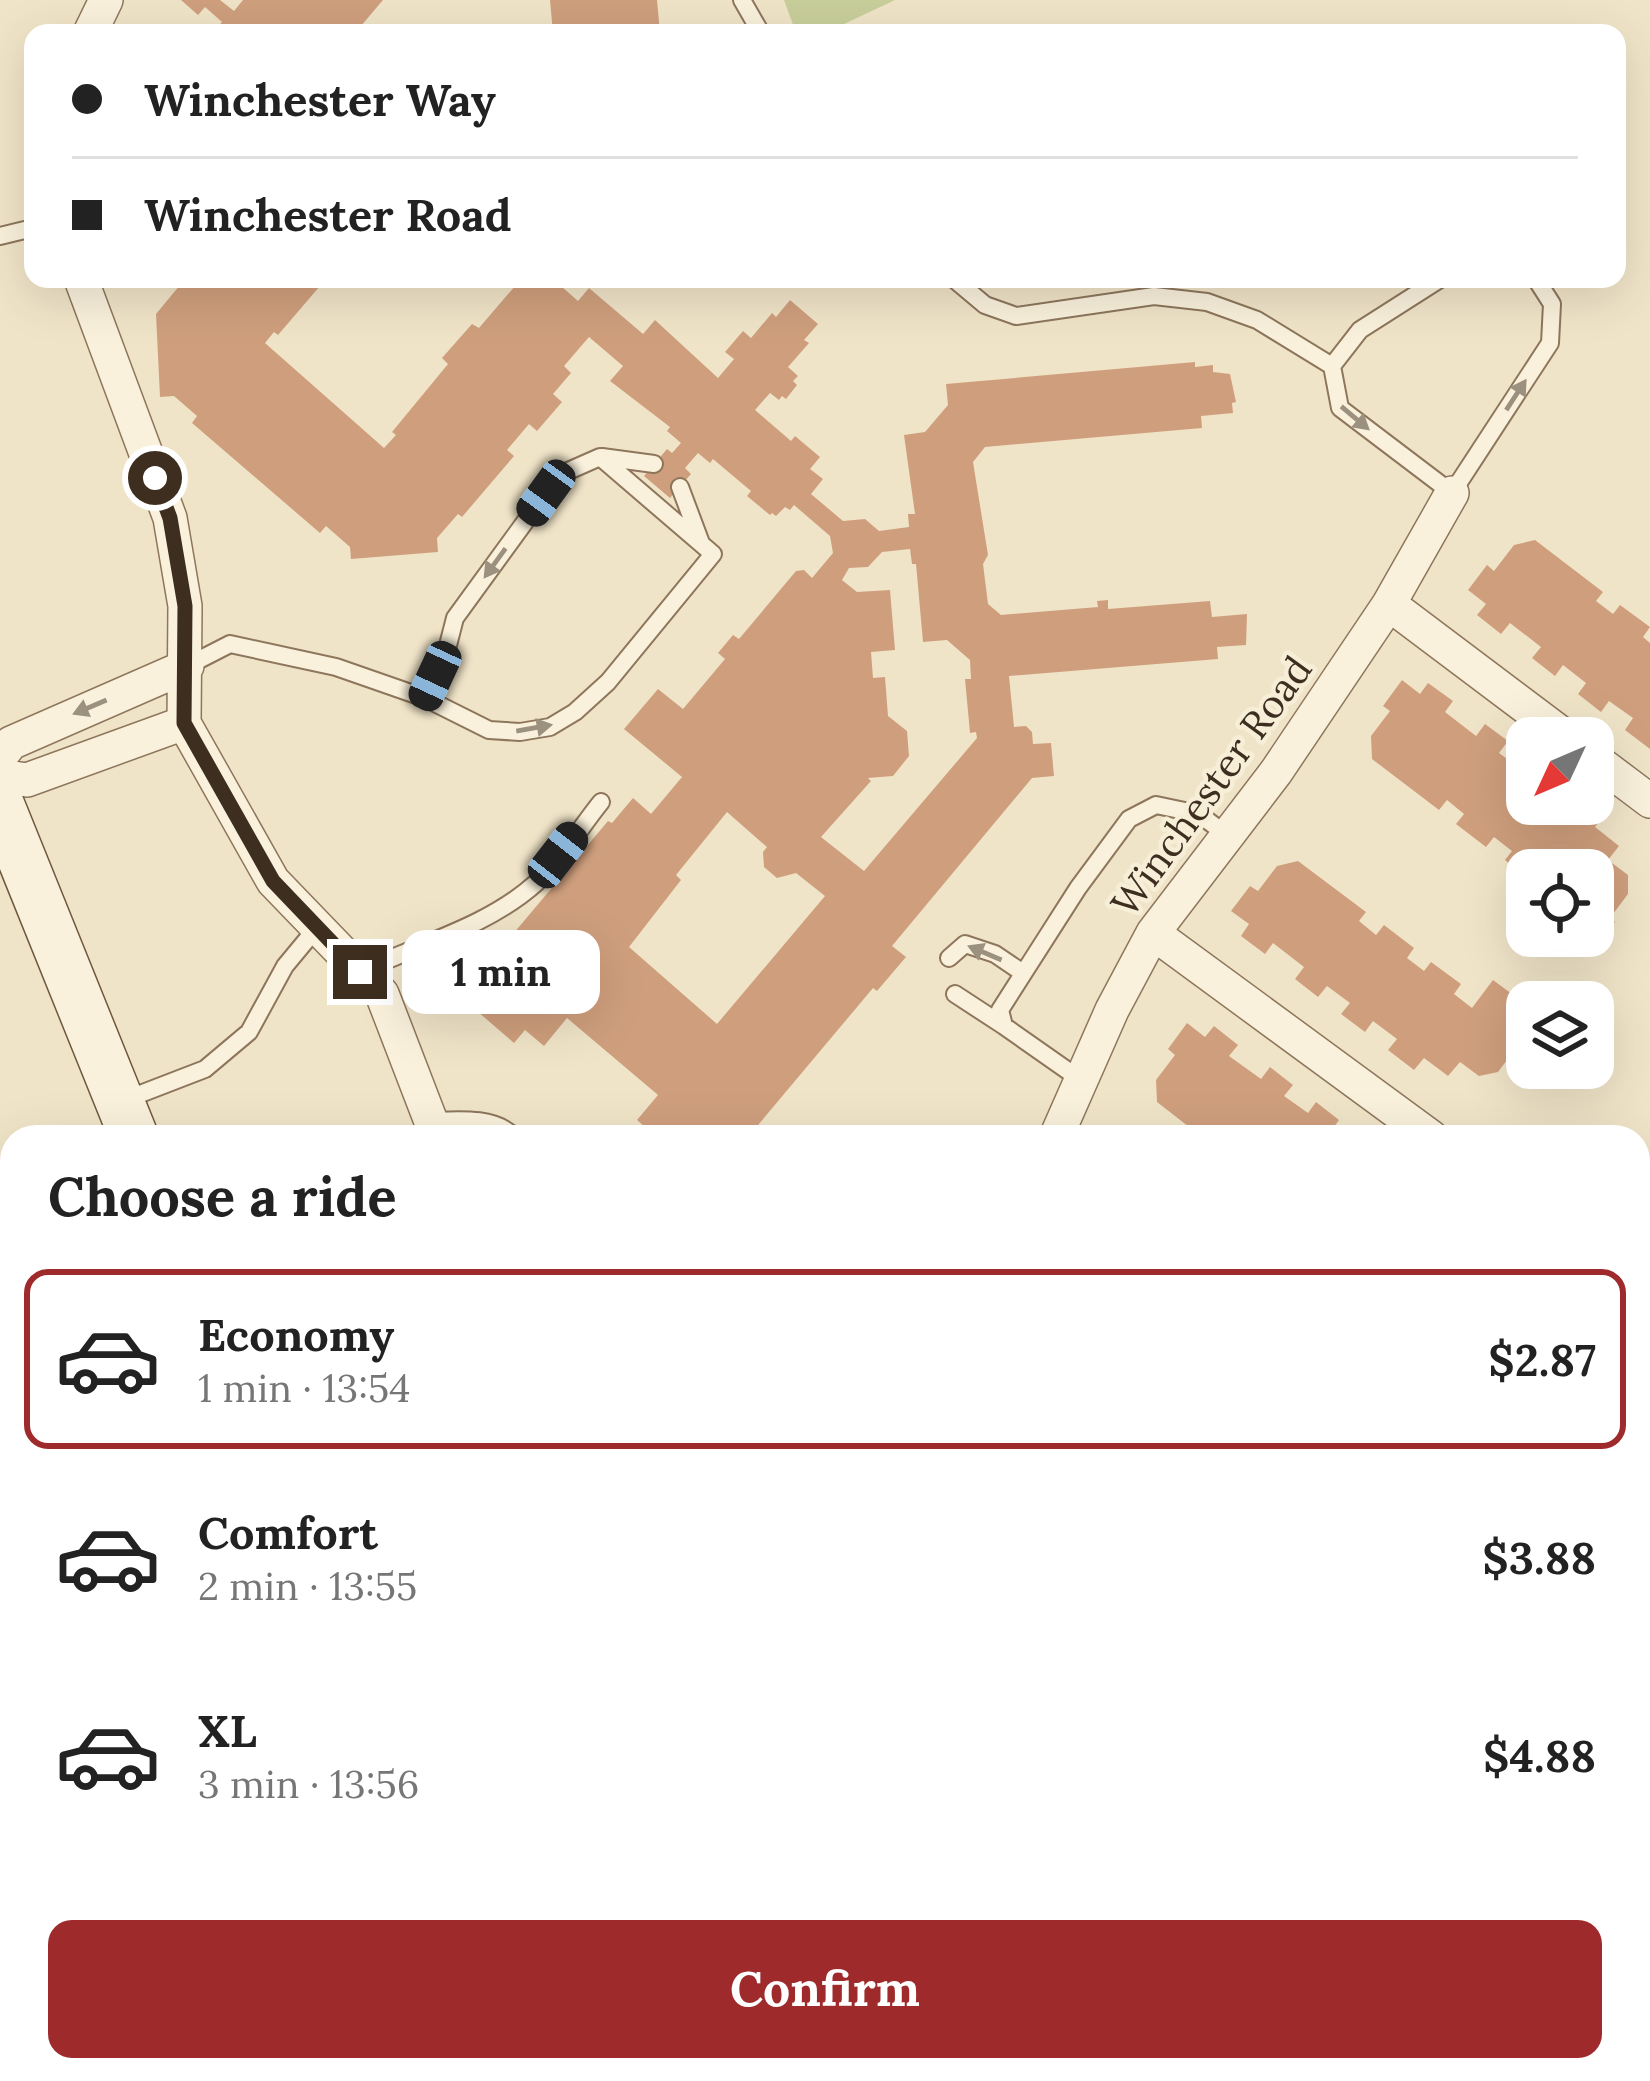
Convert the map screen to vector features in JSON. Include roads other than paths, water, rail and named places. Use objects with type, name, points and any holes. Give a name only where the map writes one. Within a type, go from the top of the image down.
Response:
[{"type":"street","points":[[84,288],[170,518],[185,606],[184,723],[273,881],[382,994],[432,1125]]},
{"type":"street","name":"Winchester Road","points":[[1061,1125],[1154,933],[1276,772],[1389,604],[1452,494]]},
{"type":"street","points":[[1389,604],[1539,717]]},
{"type":"street","points":[[0,757],[11,742],[187,666]]},
{"type":"street","points":[[0,776],[27,780],[184,723]]},
{"type":"street","points":[[1614,774],[1650,801]]},
{"type":"street","points":[[0,806],[128,1119]]},
{"type":"street","points":[[1154,933],[1415,1125]]},
{"type":"lane","points":[[965,288],[985,304],[1016,316],[1154,296],[1207,302],[1257,320],[1332,366],[1340,408],[1452,494],[1550,343],[1552,304],[1542,288]]},
{"type":"lane","points":[[1332,366],[1360,330],[1426,288]]},
{"type":"lane","points":[[187,666],[230,644],[336,667],[425,698],[489,730],[550,727],[608,682],[713,554],[600,457]]},
{"type":"lane","points":[[425,698],[446,653],[455,618],[566,472],[600,457],[654,464]]},
{"type":"lane","points":[[680,487],[701,544]]},
{"type":"lane","points":[[360,972],[424,941],[478,924],[537,882],[601,802]]},
{"type":"lane","points":[[1004,1026],[1000,1010],[1078,888],[1129,819],[1156,805],[1199,814],[1228,836]]},
{"type":"lane","points":[[128,1119],[205,1069],[248,1032],[285,966],[319,925]]},
{"type":"lane","points":[[949,958],[965,944],[994,954],[1023,974]]},
{"type":"lane","points":[[955,994],[1081,1080]]},
{"type":"lane","points":[[447,1125],[463,1120],[493,1125]]}]
